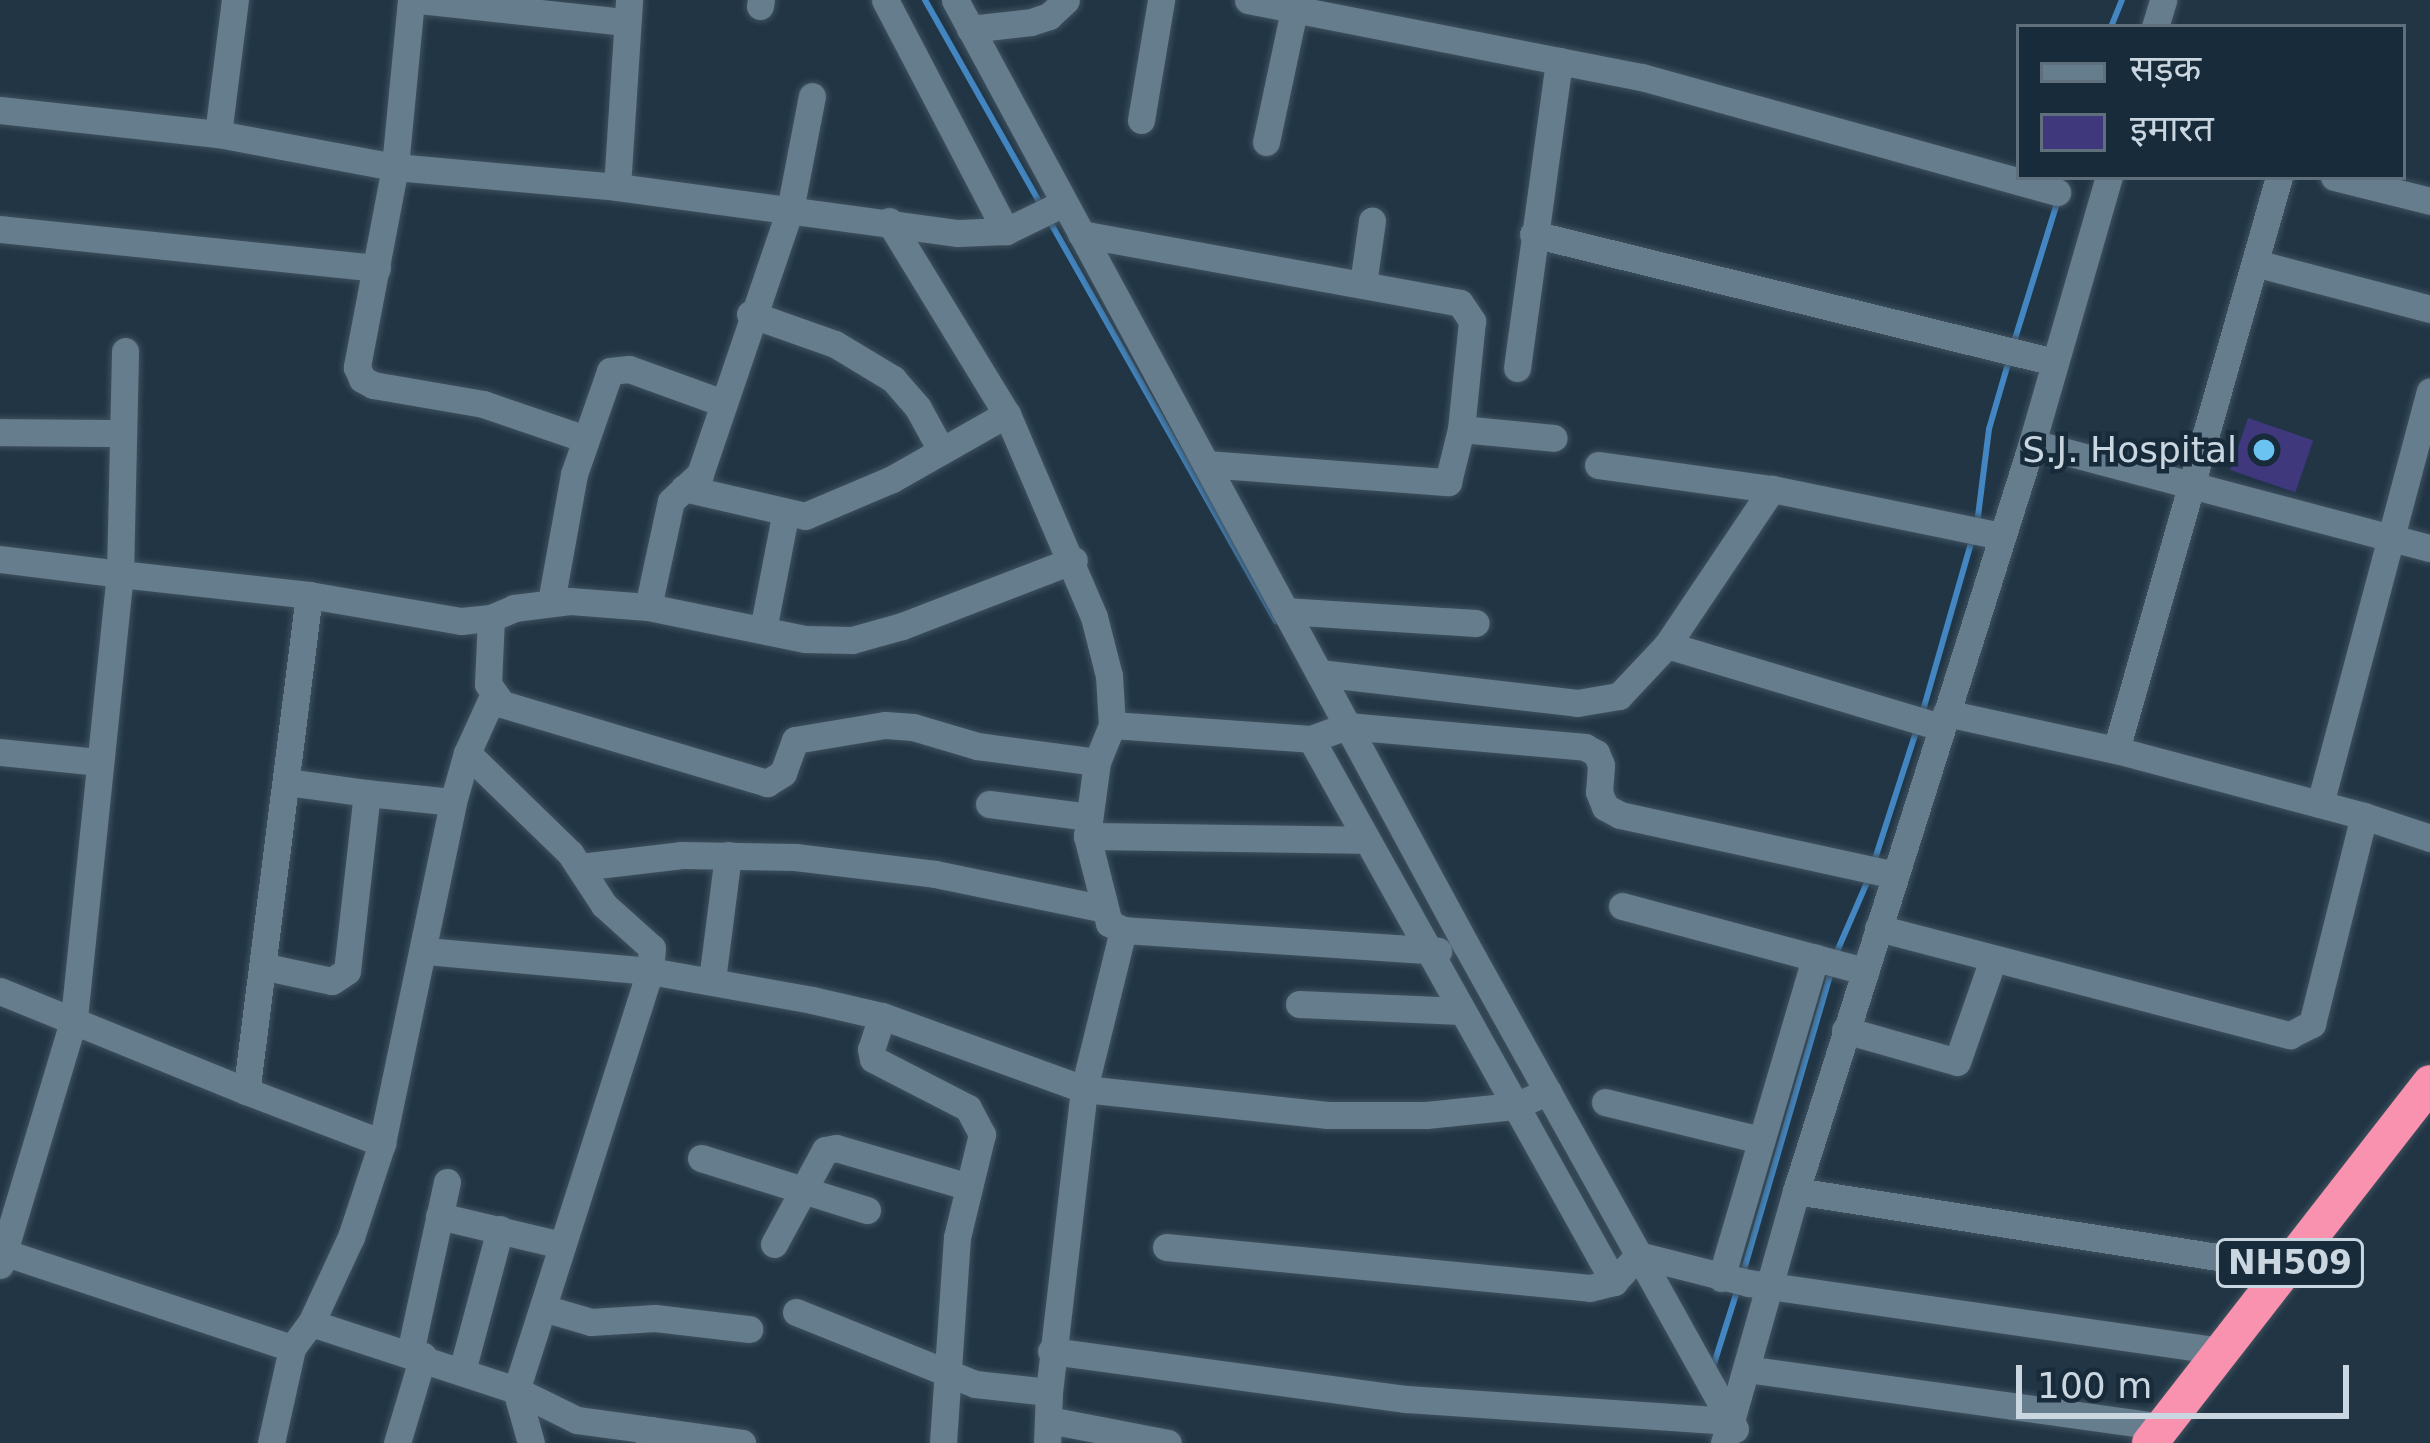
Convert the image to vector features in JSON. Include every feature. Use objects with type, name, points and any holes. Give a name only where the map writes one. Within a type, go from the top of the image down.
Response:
[{"type":"highway","name":"NH509","points":[[2157,1435],[2430,1084]]},
{"type":"street","points":[[218,134],[235,0]]},
{"type":"street","points":[[583,438],[483,404],[362,380],[357,368],[395,167],[415,0],[627,11],[617,187]]},
{"type":"street","points":[[885,0],[1036,216],[1081,234],[1364,284],[1468,309],[1472,321],[1461,429],[1448,482],[1206,464]]},
{"type":"street","points":[[955,0],[970,29],[1036,216]]},
{"type":"street","points":[[970,29],[1031,22],[1049,16],[1066,0]]},
{"type":"street","points":[[1141,120],[1161,0]]},
{"type":"street","points":[[1248,0],[1642,77],[2057,192]]},
{"type":"street","points":[[1266,142],[1294,10]]},
{"type":"street","points":[[1517,368],[1559,61]]},
{"type":"street","points":[[649,607],[671,501],[700,474],[720,402],[790,209],[812,96]]},
{"type":"street","points":[[0,110],[218,134],[395,167],[617,187],[958,232],[1036,216]]},
{"type":"street","points":[[1717,1429],[1746,1369],[1743,1282],[1761,1140],[1840,964],[1878,928],[1879,872],[1932,720],[1984,531],[2032,443],[2047,360],[2108,180]]},
{"type":"street","points":[[2116,750],[2277,180]]},
{"type":"street","points":[[2346,180],[2430,201]]},
{"type":"street","points":[[889,221],[1007,414],[1074,560],[1109,676],[1112,725],[1096,762],[1088,827],[1101,908],[1109,923],[1123,930],[1428,953],[1466,945]]},
{"type":"street","points":[[1364,284],[1372,221]]},
{"type":"street","points":[[0,229],[376,268]]},
{"type":"street","points":[[1081,234],[1319,673],[1327,734],[1366,840],[1461,1011],[1532,1099]]},
{"type":"street","points":[[1533,234],[2047,360]]},
{"type":"street","points":[[2255,263],[2430,309]]},
{"type":"street","points":[[750,314],[835,344],[893,379],[918,408],[941,450]]},
{"type":"street","points":[[125,351],[120,574],[74,1018],[2,1256],[292,1348]]},
{"type":"street","points":[[551,602],[583,438],[603,380],[620,368],[720,402]]},
{"type":"street","points":[[2320,804],[2428,408]]},
{"type":"street","points":[[684,488],[785,516],[826,511],[1007,414]]},
{"type":"street","points":[[1461,429],[1554,438]]},
{"type":"street","points":[[0,433],[124,433]]},
{"type":"street","points":[[2032,443],[2430,548]]},
{"type":"street","points":[[1598,465],[1772,489],[1984,531]]},
{"type":"street","points":[[1319,673],[1600,702],[1633,686],[1772,489]]},
{"type":"street","points":[[763,630],[785,516]]},
{"type":"street","points":[[0,559],[309,595],[461,621],[551,602],[649,607],[763,630],[851,640],[902,626],[1074,560]]},
{"type":"street","points":[[246,1091],[266,967],[309,595]]},
{"type":"street","points":[[1285,611],[1476,623]]},
{"type":"street","points":[[491,618],[488,684],[502,704],[767,784],[782,773],[794,740],[885,725],[913,727],[976,746],[1096,762]]},
{"type":"street","points":[[1666,645],[1932,720],[2116,750],[2430,838]]},
{"type":"street","points":[[271,1443],[292,1348],[311,1323],[351,1237],[382,1143],[426,951],[453,802],[467,753],[493,696]]},
{"type":"street","points":[[1112,725],[1585,747],[1596,753],[1601,765],[1599,792],[1605,807],[1620,815],[1879,872]]},
{"type":"street","points":[[1327,734],[1466,945],[1532,1099],[1717,1429]]},
{"type":"street","points":[[0,752],[98,763]]},
{"type":"street","points":[[467,753],[580,867],[604,905],[652,948],[650,971],[516,1390],[530,1443]]},
{"type":"street","points":[[288,782],[453,802]]},
{"type":"street","points":[[266,967],[332,981],[347,971],[367,793]]},
{"type":"street","points":[[989,804],[1088,827],[1366,840]]},
{"type":"street","points":[[1878,928],[2290,1035],[2302,1033],[2312,1024],[2364,816]]},
{"type":"street","points":[[580,867],[728,855],[879,866],[1101,908]]},
{"type":"street","points":[[712,980],[728,855]]},
{"type":"street","points":[[1622,906],[1840,964]]},
{"type":"street","points":[[1048,1418],[1051,1351],[1084,1090],[1123,930]]},
{"type":"street","points":[[426,951],[712,980],[882,1016],[1084,1090],[1328,1115],[1426,1114],[1532,1099]]},
{"type":"street","points":[[1846,1030],[1957,1062],[1993,959]]},
{"type":"street","points":[[1743,1282],[1796,1191],[1846,1030],[1840,964]]},
{"type":"street","points":[[0,991],[382,1143]]},
{"type":"street","points":[[1298,1004],[1461,1011]]},
{"type":"street","points":[[882,1016],[871,1049],[880,1066],[977,1118],[982,1134],[966,1186],[943,1443]]},
{"type":"street","points":[[1605,1102],[1761,1140]]},
{"type":"street","points":[[774,1244],[825,1150],[836,1148],[966,1186]]},
{"type":"street","points":[[701,1158],[867,1210]]},
{"type":"street","points":[[397,1443],[446,1182]]},
{"type":"street","points":[[1796,1191],[2287,1268]]},
{"type":"street","points":[[440,1216],[562,1245]]},
{"type":"street","points":[[462,1371],[500,1228]]},
{"type":"street","points":[[1166,1247],[1590,1288],[1627,1268],[2222,1352]]},
{"type":"street","points":[[544,1308],[591,1322],[656,1318],[749,1329]]},
{"type":"street","points":[[796,1312],[1048,1418],[1168,1443]]},
{"type":"street","points":[[311,1323],[516,1390],[577,1420],[650,1436],[742,1443]]},
{"type":"street","points":[[1051,1351],[1406,1399],[1717,1429]]},
{"type":"street","points":[[1746,1369],[2157,1435]]},
{"type":"building","points":[[2248,418],[2313,440],[2295,492],[2230,470]]},
{"type":"waterway","points":[[925,0],[1040,203]]},
{"type":"waterway","points":[[2112,24],[2122,0]]},
{"type":"waterway","points":[[2014,342],[2058,200]]},
{"type":"waterway","points":[[1049,220],[1276,621]]},
{"type":"waterway","points":[[1977,524],[1989,429],[2009,360]]},
{"type":"waterway","points":[[1922,714],[1973,536]]},
{"type":"waterway","points":[[1874,862],[1918,726]]},
{"type":"waterway","points":[[1835,956],[1868,880]]},
{"type":"waterway","points":[[1743,1273],[1832,969]]},
{"type":"waterway","points":[[1712,1370],[1737,1291]]},
{"type":"place","name":"S.J. Hospital","points":[[2264,450]]}]
